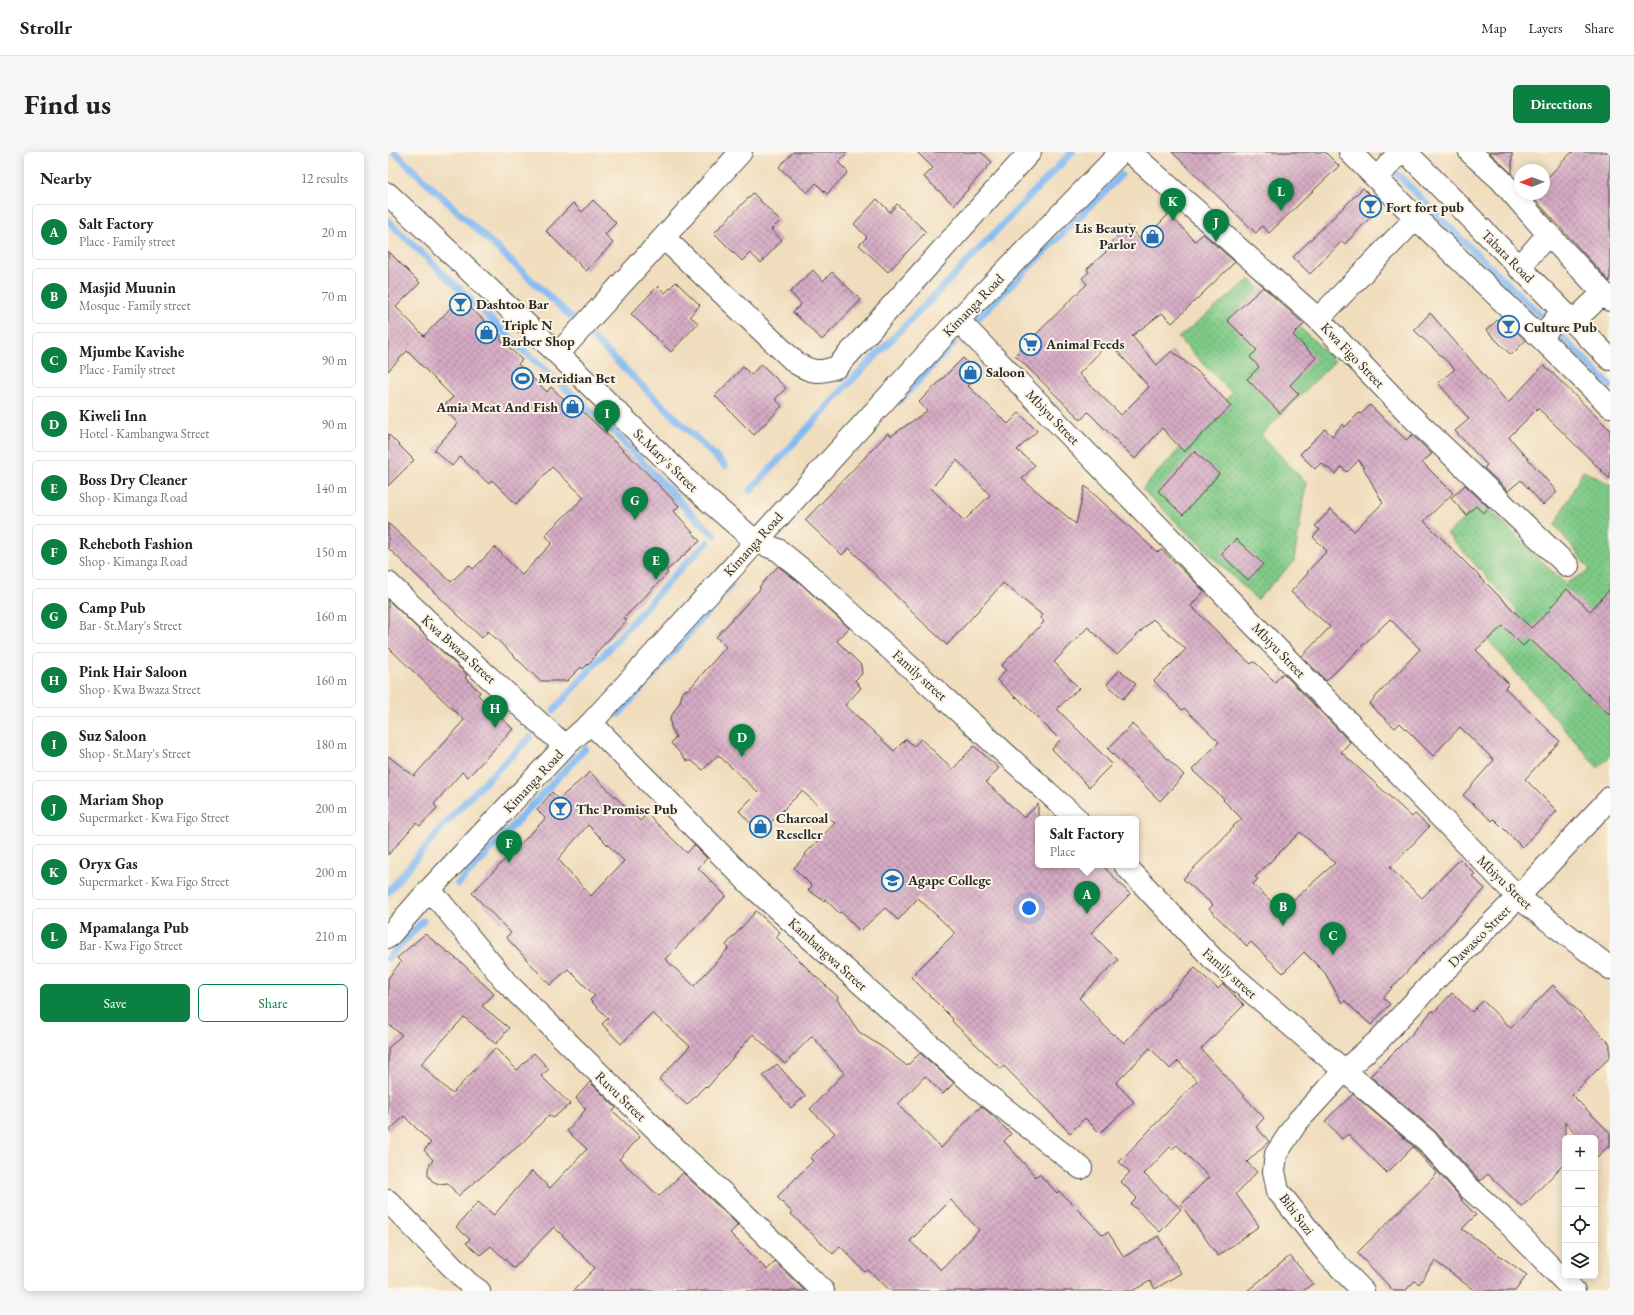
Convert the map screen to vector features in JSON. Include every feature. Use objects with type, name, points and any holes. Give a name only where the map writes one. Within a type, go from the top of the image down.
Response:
[{"type":"street","points":[[558,354],[741,152]]},
{"type":"street","points":[[664,238],[796,363],[807,370],[824,372],[837,367],[1030,152]]},
{"type":"street","name":"Kimanga Road","points":[[388,936],[429,890],[566,746],[591,723],[755,541],[958,320],[1121,152]]},
{"type":"street","name":"Kwa Figo Street","points":[[1130,152],[1318,319],[1411,416],[1568,566]]},
{"type":"street","points":[[1350,152],[1610,406]]},
{"type":"street","points":[[1377,179],[1399,152]]},
{"type":"street","name":"Tabata Road","points":[[1406,152],[1610,359]]},
{"type":"street","points":[[1470,152],[1501,180],[1548,234],[1607,296],[1567,316],[1541,338]]},
{"type":"street","name":"St.Mary's Street","points":[[388,194],[558,354],[702,496],[755,541]]},
{"type":"street","points":[[1318,319],[1416,218]]},
{"type":"street","points":[[1519,268],[1548,234]]},
{"type":"street","name":"Mbiyu Street","points":[[958,320],[1518,897],[1610,968]]},
{"type":"street","name":"Family street","points":[[755,541],[778,550],[809,575],[1074,816]]},
{"type":"street","name":"Kwa Bwaza Street","points":[[388,583],[443,636],[566,746]]},
{"type":"street","name":"Kambangwa Street","points":[[591,723],[753,887],[978,1088],[1081,1168]]},
{"type":"street","name":"Dawasco Street","points":[[1344,1071],[1379,1040],[1434,981],[1518,897],[1610,798]]},
{"type":"street","name":"Family street","points":[[1128,868],[1213,959],[1427,1141],[1468,1187],[1506,1221],[1574,1291]]},
{"type":"street","name":"Ruvu Street","points":[[429,890],[506,982],[664,1139],[728,1198],[823,1291]]},
{"type":"street","name":"Bibi Suzi","points":[[1344,1071],[1297,1122],[1276,1154],[1274,1171],[1278,1191],[1329,1256],[1363,1291]]},
{"type":"street","points":[[388,1201],[468,1283],[479,1291]]},
{"type":"green space","points":[[1250,279],[1335,361],[1261,435],[1306,483],[1294,561],[1257,600],[1142,489],[1232,393],[1178,338]]},
{"type":"green space","points":[[1583,471],[1610,484],[1610,756],[1598,768],[1488,640],[1518,611],[1447,534],[1482,502],[1565,584],[1590,570],[1555,525]]},
{"type":"building","points":[[793,152],[848,152],[838,162],[848,172],[827,194],[816,183],[807,193],[779,167]]},
{"type":"building","points":[[917,152],[981,152],[992,162],[954,205],[924,177],[933,168]]},
{"type":"building","points":[[1172,152],[1325,152],[1339,166],[1269,233],[1262,226],[1256,233]]},
{"type":"building","points":[[1489,152],[1512,152],[1512,174],[1509,171]]},
{"type":"building","points":[[1572,152],[1610,152],[1610,282],[1535,200],[1550,200],[1550,175]]},
{"type":"building","points":[[1363,188],[1381,206],[1345,244],[1342,241],[1310,274],[1293,257]]},
{"type":"building","points":[[753,193],[780,221],[771,230],[782,240],[761,263],[750,253],[742,261],[714,233]]},
{"type":"building","points":[[877,199],[890,212],[897,204],[926,232],[888,272],[859,245],[867,237],[854,224]]},
{"type":"building","points":[[593,200],[616,223],[605,234],[613,243],[586,271],[546,231],[573,203],[582,212]]},
{"type":"building","points":[[1169,214],[1195,241],[1203,234],[1235,262],[1172,323],[1162,313],[1132,336],[1157,365],[1172,351],[1203,376],[1231,406],[1184,452],[1162,428],[1135,459],[1088,412],[1081,420],[1015,355],[1087,284],[1082,278],[1089,272],[1087,269],[1106,252],[1104,249],[1127,226],[1142,241]],"holes":[[[1109,342],[1149,387],[1121,415],[1079,374]]]},
{"type":"building","points":[[388,251],[420,283],[396,307],[424,336],[460,298],[502,337],[500,339],[522,360],[518,364],[547,392],[551,387],[567,402],[570,399],[653,479],[679,506],[674,511],[700,541],[666,571],[668,573],[624,618],[627,620],[594,655],[596,656],[583,669],[581,667],[567,681],[540,681],[488,631],[482,638],[388,548],[388,523],[451,582],[469,565],[473,569],[495,547],[522,575],[552,543],[545,535],[584,497],[552,467],[516,504],[492,480],[489,484],[460,457],[452,466],[434,450],[458,423],[442,408],[453,397],[407,351],[388,371]]},
{"type":"building","points":[[813,270],[823,281],[832,272],[861,300],[822,340],[793,312],[801,304],[790,292]]},
{"type":"building","points":[[676,282],[700,305],[690,316],[698,323],[671,352],[631,314],[658,286],[665,293]]},
{"type":"building","points":[[1263,287],[1304,324],[1293,335],[1316,358],[1290,385],[1299,394],[1280,413],[1247,379],[1259,367],[1250,357],[1257,350],[1227,320]]},
{"type":"building","points":[[1430,313],[1508,403],[1544,365],[1610,430],[1610,479],[1538,408],[1509,437],[1557,492],[1543,505],[1521,480],[1508,491],[1484,468],[1487,465],[1455,431],[1469,419],[1438,383],[1455,369],[1414,330]]},
{"type":"building","points":[[1501,317],[1526,340],[1511,355],[1486,330]]},
{"type":"building","points":[[963,358],[979,375],[968,386],[1008,424],[1019,413],[1037,431],[1017,450],[1035,465],[1022,479],[1076,524],[1085,486],[1157,552],[1162,550],[1204,591],[1191,606],[1242,656],[1251,664],[1253,662],[1256,663],[1275,682],[1283,673],[1350,742],[1341,752],[1412,817],[1415,814],[1429,827],[1390,868],[1422,898],[1460,859],[1475,874],[1472,876],[1485,889],[1383,998],[1390,1004],[1371,1025],[1345,1001],[1342,1003],[1325,973],[1304,952],[1283,973],[1251,942],[1247,946],[1209,909],[1213,905],[1183,879],[1234,827],[1233,826],[1242,819],[1223,800],[1224,799],[1192,770],[1219,742],[1184,708],[1182,710],[1154,681],[1186,649],[1153,619],[1117,655],[1088,627],[1054,662],[1079,688],[1057,709],[1112,764],[1089,787],[1052,749],[1060,740],[1017,697],[1016,698],[997,680],[1006,670],[1001,666],[1044,622],[1040,618],[1042,615],[1003,583],[947,645],[917,617],[849,548],[842,555],[805,520],[888,433],[891,436],[927,411],[919,402]],"holes":[[[957,460],[990,495],[964,521],[931,488]],[[1300,832],[1335,863],[1281,911],[1253,884],[1258,879],[1255,877]]]},
{"type":"building","points":[[761,364],[786,388],[775,399],[782,406],[754,435],[715,396],[743,367],[751,375]]},
{"type":"building","points":[[1370,405],[1406,440],[1412,435],[1432,454],[1422,462],[1453,493],[1424,521],[1531,628],[1551,609],[1550,608],[1567,589],[1590,611],[1610,589],[1610,715],[1530,639],[1523,646],[1503,626],[1476,650],[1509,684],[1505,688],[1560,741],[1525,779],[1557,811],[1522,847],[1494,819],[1492,821],[1463,795],[1494,760],[1460,727],[1433,756],[1400,723],[1395,728],[1369,704],[1420,649],[1390,619],[1326,681],[1302,656],[1330,627],[1291,592],[1327,551],[1313,537],[1320,530],[1315,526],[1331,509],[1354,531],[1383,503],[1359,460],[1347,472],[1341,467],[1336,474],[1321,463],[1315,469],[1300,454],[1325,429],[1332,436],[1343,424],[1345,427],[1359,413],[1361,414]]},
{"type":"building","points":[[388,434],[414,460],[388,486]]},
{"type":"building","points":[[1194,451],[1219,474],[1183,515],[1158,491]]},
{"type":"building","points":[[1465,485],[1489,508],[1483,513],[1476,506],[1466,515],[1451,498]]},
{"type":"building","points":[[1236,539],[1263,564],[1248,580],[1221,554]]},
{"type":"building","points":[[778,566],[801,584],[849,628],[837,641],[861,665],[862,674],[855,680],[861,688],[845,705],[894,751],[906,739],[914,746],[921,739],[953,769],[974,746],[999,768],[986,782],[1024,818],[1038,804],[1038,816],[1035,816],[1035,868],[1105,868],[1130,894],[1091,933],[1118,960],[1079,998],[1113,1035],[1114,1034],[1124,1043],[1195,968],[1218,989],[1223,984],[1244,1005],[1201,1049],[1264,1118],[1256,1127],[1269,1141],[1247,1162],[1257,1172],[1236,1194],[1259,1226],[1218,1256],[1181,1205],[1209,1177],[1177,1145],[1172,1149],[1170,1147],[1144,1174],[1181,1209],[1160,1232],[1131,1204],[1137,1198],[1121,1182],[1130,1172],[1119,1162],[1197,1081],[1178,1061],[1170,1069],[1150,1048],[1116,1083],[1134,1102],[1100,1133],[1085,1118],[1070,1133],[1004,1066],[1001,1069],[952,1021],[953,1019],[911,977],[955,933],[918,898],[898,920],[885,908],[860,931],[841,912],[839,913],[825,899],[824,901],[808,890],[812,886],[794,868],[806,855],[805,854],[835,823],[818,805],[802,791],[760,833],[739,811],[758,792],[718,755],[703,770],[692,761],[687,761],[671,743],[676,737],[671,727],[670,718],[680,702],[682,694],[685,690],[689,689],[726,647],[716,637],[761,588],[759,587]]},
{"type":"building","points":[[388,600],[467,675],[465,678],[480,692],[478,695],[513,729],[468,777],[462,772],[434,804],[437,808],[420,826],[416,823],[388,855],[388,756],[414,776],[464,720],[388,647]]},
{"type":"building","points":[[1120,670],[1136,684],[1123,699],[1107,684]]},
{"type":"building","points":[[1132,724],[1184,775],[1160,801],[1108,749]]},
{"type":"building","points":[[590,772],[640,821],[647,814],[687,853],[694,845],[707,858],[698,868],[726,896],[665,959],[694,986],[729,948],[726,945],[756,911],[780,932],[776,937],[838,997],[837,999],[859,1032],[907,1066],[920,1053],[954,1083],[943,1094],[925,1076],[898,1104],[941,1148],[981,1106],[1011,1134],[1004,1141],[1036,1177],[1039,1174],[1057,1193],[1059,1191],[1103,1235],[1108,1232],[1124,1257],[1158,1236],[1181,1273],[1155,1289],[1150,1281],[1132,1291],[891,1291],[868,1270],[865,1272],[840,1246],[833,1254],[790,1213],[792,1212],[777,1197],[813,1161],[810,1158],[835,1133],[810,1109],[844,1073],[812,1036],[785,1064],[753,1034],[707,1088],[705,1086],[687,1105],[659,1079],[690,1046],[652,1013],[621,1044],[602,1024],[608,1018],[590,1000],[595,996],[568,969],[550,985],[506,937],[511,933],[472,893],[543,821],[545,818],[537,810],[552,792],[559,799]],"holes":[[[588,825],[624,861],[591,896],[558,859]],[[951,1200],[979,1230],[941,1270],[910,1241]]]},
{"type":"building","points":[[425,934],[463,964],[494,994],[482,1006],[509,1028],[496,1044],[464,1017],[421,1064],[452,1094],[495,1048],[517,1070],[534,1053],[549,1069],[541,1076],[570,1104],[553,1118],[549,1115],[522,1143],[458,1196],[448,1183],[439,1184],[432,1181],[428,1175],[428,1168],[433,1160],[424,1150],[431,1143],[404,1116],[388,1132],[388,1048],[402,1035],[388,1024],[388,978],[401,962],[397,958]]},
{"type":"building","points":[[1553,985],[1610,1044],[1610,1057],[1572,1095],[1610,1133],[1610,1145],[1598,1156],[1598,1135],[1577,1135],[1565,1122],[1565,1135],[1562,1135],[1562,1166],[1522,1207],[1488,1174],[1480,1181],[1435,1131],[1370,1076],[1411,1035],[1432,1011],[1434,1012],[1452,993],[1472,1012],[1483,1001],[1511,1028]]},
{"type":"building","points":[[777,1064],[805,1096],[791,1108],[763,1076]]},
{"type":"building","points":[[590,1082],[616,1108],[613,1111],[640,1137],[619,1159],[659,1196],[683,1173],[738,1225],[730,1233],[767,1270],[775,1262],[805,1291],[573,1291],[595,1268],[554,1227],[514,1268],[491,1246],[480,1255],[466,1243],[470,1239],[456,1227],[478,1202],[494,1215],[532,1171],[550,1188],[587,1149],[567,1131],[586,1109],[576,1098]]},
{"type":"building","points":[[1353,1094],[1418,1150],[1462,1199],[1461,1200],[1476,1215],[1462,1229],[1527,1275],[1515,1291],[1475,1291],[1435,1261],[1419,1284],[1415,1281],[1405,1291],[1394,1291],[1357,1253],[1437,1174],[1413,1147],[1387,1173],[1348,1134],[1342,1139],[1325,1121]]},
{"type":"building","points":[[1290,1256],[1313,1283],[1303,1291],[1247,1291]]},
{"type":"waterway","points":[[394,152],[571,317]]},
{"type":"waterway","points":[[750,491],[847,385],[1072,152]]},
{"type":"waterway","points":[[979,317],[1121,175]]},
{"type":"waterway","points":[[1398,175],[1459,237],[1541,316]]},
{"type":"waterway","points":[[388,221],[521,348],[616,434],[692,515],[715,535]]},
{"type":"waterway","points":[[1558,333],[1610,386]]},
{"type":"waterway","points":[[593,338],[725,466]]},
{"type":"waterway","points":[[898,402],[954,343]]},
{"type":"waterway","points":[[554,710],[679,570],[708,542]]},
{"type":"waterway","points":[[619,714],[731,585]]},
{"type":"waterway","points":[[388,892],[438,832],[468,799],[530,737]]},
{"type":"waterway","points":[[458,884],[585,749]]},
{"type":"waterway","points":[[388,958],[423,921]]},
{"type":"place","name":"Fort fort pub","points":[[1371,207]]},
{"type":"place","name":"Mpamalanga Pub","points":[[1281,211]]},
{"type":"place","name":"Oryx Gas","points":[[1173,221]]},
{"type":"place","name":"Lis Beauty Parlor","points":[[1152,236]]},
{"type":"place","name":"Mariam Shop","points":[[1216,242]]},
{"type":"place","name":"Dashtoo Bar","points":[[460,304]]},
{"type":"place","name":"Culture Pub","points":[[1509,327]]},
{"type":"place","name":"Triple N Barber Shop","points":[[486,333]]},
{"type":"place","name":"Animal Feeds","points":[[1030,344]]},
{"type":"place","name":"Saloon","points":[[970,372]]},
{"type":"place","name":"Meridian Bet","points":[[522,378]]},
{"type":"place","name":"Amia Meat And Fish","points":[[573,407]]},
{"type":"place","name":"Suz Saloon","points":[[607,433]]},
{"type":"place","name":"Camp Pub","points":[[635,520]]},
{"type":"place","name":"Boss Dry Cleaner","points":[[656,580]]},
{"type":"place","name":"Pink Hair Saloon","points":[[495,728]]},
{"type":"place","name":"Kiweli Inn","points":[[742,757]]},
{"type":"place","name":"The Promise Pub","points":[[560,809]]},
{"type":"place","name":"Charcoal Reseller","points":[[761,826]]},
{"type":"place","name":"Reheboth Fashion","points":[[509,863]]},
{"type":"place","name":"Agape College","points":[[892,880]]},
{"type":"place","name":"Salt Factory","points":[[1087,914]]},
{"type":"place","name":"Masjid Muunin","points":[[1283,926]]},
{"type":"place","name":"Mjumbe Kavishe","points":[[1333,955]]}]
